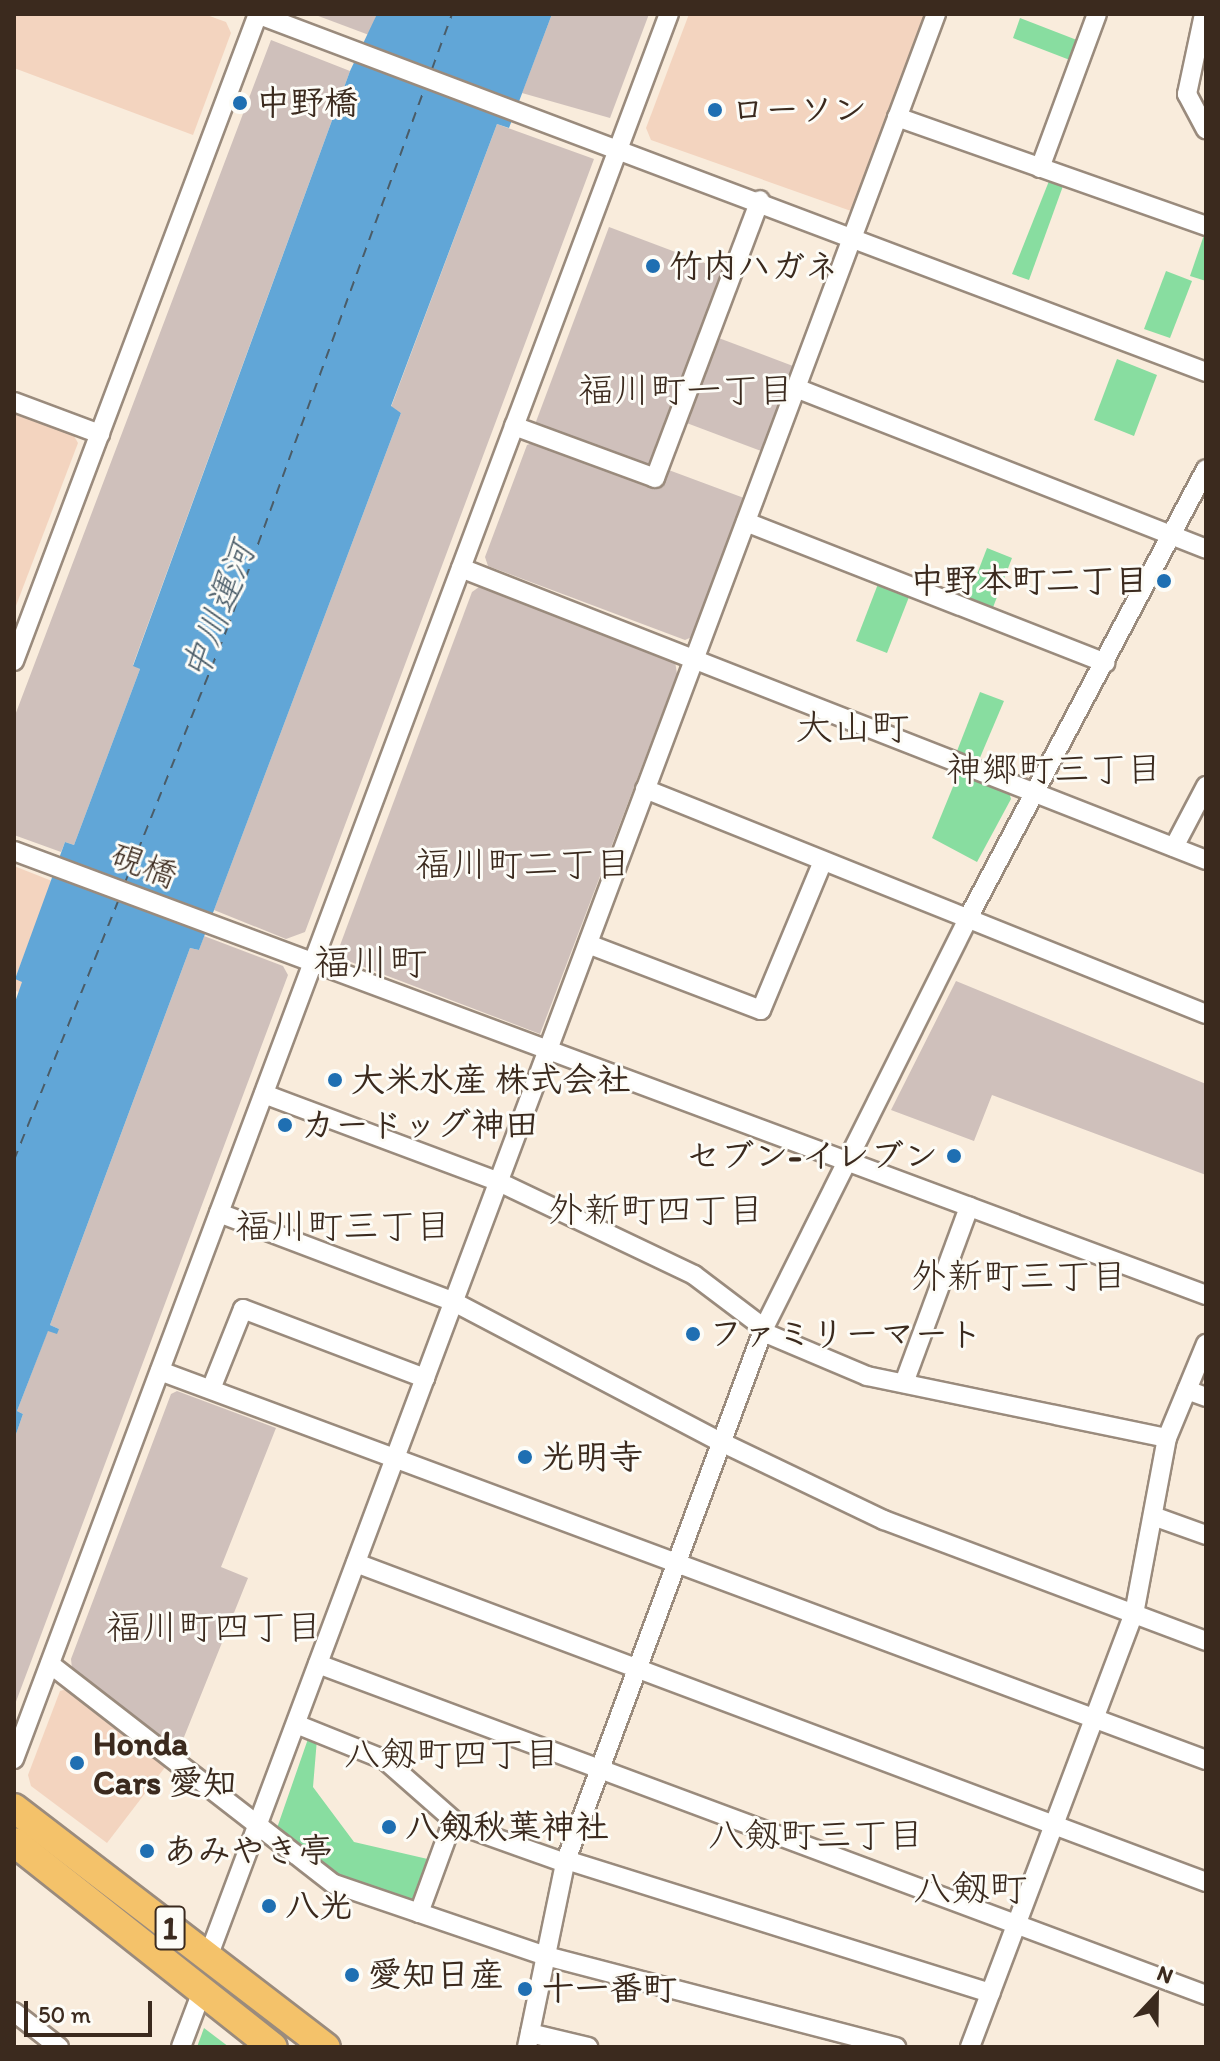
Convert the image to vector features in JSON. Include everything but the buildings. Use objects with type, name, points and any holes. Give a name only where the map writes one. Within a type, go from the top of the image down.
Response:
[{"type":"highway","name":"1","points":[[14,1808],[326,2047]]},
{"type":"highway","name":"1","points":[[14,1842],[273,2047]]},
{"type":"street","points":[[14,661],[258,14],[853,235],[1206,372]]},
{"type":"street","points":[[14,1759],[669,14]]},
{"type":"street","points":[[208,1957],[936,14]]},
{"type":"street","points":[[1040,168],[1097,14]]},
{"type":"street","points":[[1204,14],[1187,94],[1206,129]]},
{"type":"street","points":[[897,117],[1206,226]]},
{"type":"street","points":[[514,426],[655,478],[760,200]]},
{"type":"street","points":[[796,388],[1206,549]]},
{"type":"street","points":[[14,402],[100,434]]},
{"type":"street","points":[[588,2047],[528,2040],[566,1862],[763,1330],[844,1160],[968,918],[1206,469]]},
{"type":"street","points":[[746,522],[1105,663]]},
{"type":"street","points":[[461,568],[695,656],[1206,860]]},
{"type":"street","points":[[1174,847],[1206,786]]},
{"type":"street","points":[[645,789],[1206,1014]]},
{"type":"street","name":"硯橋","points":[[14,851],[1206,1295]]},
{"type":"street","points":[[588,944],[761,1010],[823,861]]},
{"type":"street","points":[[264,1094],[499,1182],[694,1275],[763,1330],[867,1376],[1167,1438]]},
{"type":"street","points":[[904,1383],[969,1207]]},
{"type":"street","points":[[219,1213],[454,1302],[721,1442],[884,1520],[1206,1641]]},
{"type":"street","points":[[211,1389],[243,1309],[425,1378]]},
{"type":"street","points":[[970,2047],[1134,1614],[1167,1438],[1206,1344]]},
{"type":"street","points":[[160,1371],[1206,1760]]},
{"type":"street","points":[[1187,1390],[1206,1397]]},
{"type":"street","points":[[1153,1516],[1206,1535]]},
{"type":"street","points":[[356,1563],[1206,1882]]},
{"type":"street","points":[[50,1664],[334,1884],[546,1956],[896,2047]]},
{"type":"street","points":[[318,1664],[1206,1995]]},
{"type":"street","points":[[296,1724],[385,1760],[459,1825],[566,1862],[991,1993]]},
{"type":"street","points":[[419,1913],[449,1831],[459,1825]]},
{"type":"street","points":[[181,2047],[202,1991]]},
{"type":"street","points":[[14,2012],[59,2047]]},
{"type":"shaded area","points":[[14,14],[204,14],[226,22],[231,33],[193,135],[14,68]]},
{"type":"shaded area","points":[[313,14],[377,14],[369,35]]},
{"type":"shaded area","points":[[552,14],[649,14],[610,118],[522,93]]},
{"type":"shaded area","points":[[689,14],[925,14],[851,211],[651,140],[646,128]]},
{"type":"shaded area","points":[[271,40],[350,71],[133,665],[140,669],[74,845],[65,842],[61,852],[14,835],[14,718]]},
{"type":"shaded area","points":[[497,124],[594,159],[305,932],[286,939],[214,910],[401,413],[391,407]]},
{"type":"shaded area","points":[[609,227],[726,271],[651,470],[534,427]]},
{"type":"shaded area","points":[[716,337],[793,366],[761,451],[684,422]]},
{"type":"shaded area","points":[[14,413],[74,436],[78,443],[14,611]]},
{"type":"shaded area","points":[[535,442],[659,488],[666,469],[744,498],[692,637],[685,640],[488,566],[485,557],[527,445]]},
{"type":"shaded area","points":[[479,587],[675,661],[677,674],[540,1034],[343,959],[339,948],[472,592]]},
{"type":"shaded area","points":[[14,866],[52,881],[15,979],[23,982],[19,992],[14,990]]},
{"type":"shaded area","points":[[204,936],[283,966],[288,975],[14,1707],[14,1440],[23,1414],[17,1411],[48,1330],[59,1329],[50,1325],[190,948],[199,950]]},
{"type":"shaded area","points":[[956,981],[1206,1084],[1206,1175],[992,1095],[974,1141],[891,1110]]},
{"type":"shaded area","points":[[177,1391],[276,1428],[221,1567],[248,1578],[178,1752],[72,1669],[71,1659],[171,1394]]},
{"type":"shaded area","points":[[67,1689],[166,1766],[107,1843],[31,1786],[28,1775],[60,1691]]},
{"type":"green space","points":[[1020,18],[1082,42],[1075,62],[1013,38]]},
{"type":"green space","points":[[1049,181],[1063,186],[1029,280],[1012,274]]},
{"type":"green space","points":[[1206,236],[1206,281],[1190,276]]},
{"type":"green space","points":[[1166,271],[1192,281],[1170,338],[1144,329]]},
{"type":"green space","points":[[1117,359],[1157,375],[1134,436],[1094,420]]},
{"type":"green space","points":[[987,548],[1012,558],[992,610],[967,600]]},
{"type":"green space","points":[[878,584],[909,597],[887,653],[856,641]]},
{"type":"green space","points":[[980,692],[1004,701],[979,760],[957,751]]},
{"type":"green space","points":[[959,772],[1009,792],[1011,799],[977,862],[932,838]]},
{"type":"green space","points":[[309,1736],[317,1739],[313,1787],[354,1842],[432,1860],[417,1903],[341,1878],[277,1828]]},
{"type":"green space","points":[[204,2028],[229,2047],[197,2047]]},
{"type":"water","name":"中川運河","points":[[377,14],[552,14],[509,128],[497,124],[391,406],[401,413],[199,950],[190,948],[50,1325],[59,1329],[57,1334],[48,1331],[17,1411],[23,1414],[14,1440],[14,1005],[22,982],[15,979],[65,842],[74,845],[140,669],[133,666],[350,71]]},
{"type":"ferry route","points":[[432,69],[452,14]]},
{"type":"ferry route","points":[[124,885],[227,629],[425,87]]},
{"type":"ferry route","points":[[14,1160],[119,899]]},
{"type":"place","name":"中野橋","points":[[240,103]]},
{"type":"place","name":"ローソン","points":[[715,110]]},
{"type":"place","name":"竹内ハガネ","points":[[653,266]]},
{"type":"place","name":"中野本町二丁目","points":[[1164,581]]},
{"type":"place","name":"大米水産 株式会社","points":[[335,1080]]},
{"type":"place","name":"カードッグ神田","points":[[285,1125]]},
{"type":"place","name":"セブン-イレブン","points":[[954,1156]]},
{"type":"place","name":"ファミリーマート","points":[[693,1334]]},
{"type":"place","name":"光明寺","points":[[525,1457]]},
{"type":"place","name":"Honda Cars 愛知","points":[[77,1763]]},
{"type":"place","name":"八剱秋葉神社","points":[[389,1827]]},
{"type":"place","name":"あみやき亭","points":[[147,1851]]},
{"type":"place","name":"八光","points":[[269,1906]]},
{"type":"place","name":"愛知日産","points":[[352,1975]]},
{"type":"place","name":"十一番町","points":[[525,1989]]},
{"type":"district","name":"福川町一丁目","points":[[686,390]]},
{"type":"district","name":"大山町","points":[[852,728]]},
{"type":"district","name":"神郷町三丁目","points":[[1054,769]]},
{"type":"district","name":"福川町二丁目","points":[[523,864]]},
{"type":"district","name":"福川町","points":[[370,963]]},
{"type":"district","name":"外新町四丁目","points":[[656,1210]]},
{"type":"district","name":"福川町三丁目","points":[[343,1226]]},
{"type":"district","name":"外新町三丁目","points":[[1019,1276]]},
{"type":"district","name":"福川町四丁目","points":[[214,1627]]},
{"type":"district","name":"八剱町四丁目","points":[[452,1754]]},
{"type":"district","name":"八剱町三丁目","points":[[816,1835]]},
{"type":"district","name":"八剱町","points":[[970,1889]]}]
